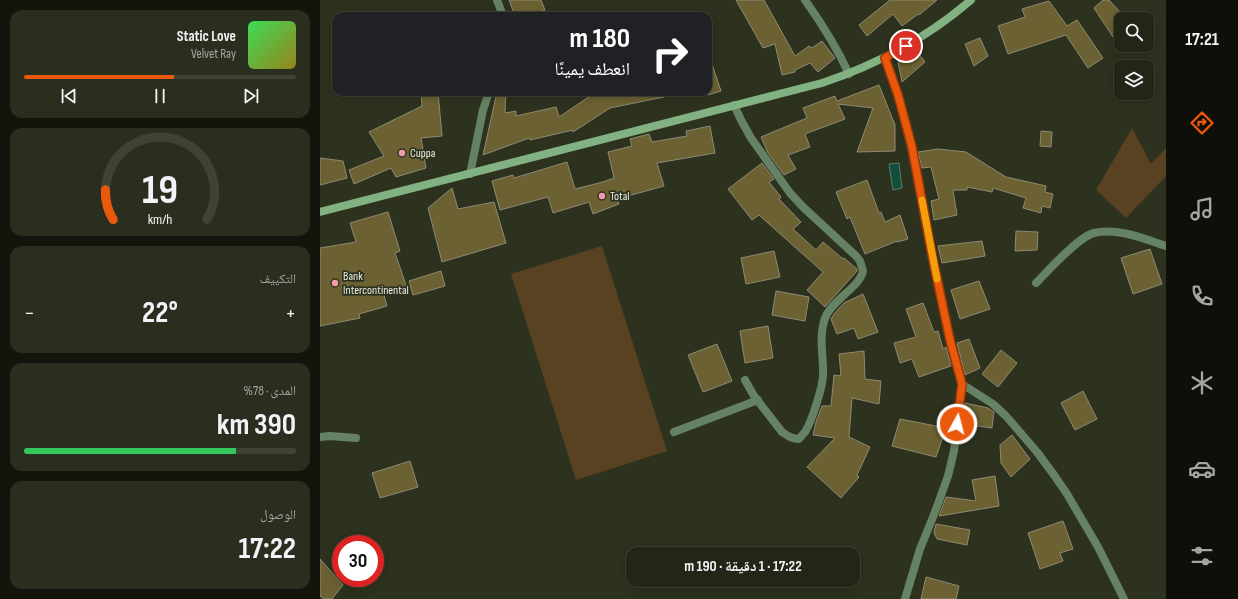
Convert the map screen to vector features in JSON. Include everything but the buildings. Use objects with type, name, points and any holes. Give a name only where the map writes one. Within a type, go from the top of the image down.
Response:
[{"type":"main road","points":[[320,212],[822,83],[849,74],[885,58],[916,40],[952,16],[971,0]]},
{"type":"street","points":[[497,0],[502,12]]},
{"type":"street","points":[[806,0],[828,34],[849,74]]},
{"type":"street","points":[[885,58],[898,95],[912,147],[932,255],[950,340],[962,384],[954,451],[948,476],[920,549],[905,599]]},
{"type":"street","points":[[470,174],[483,110],[488,96]]},
{"type":"street","points":[[734,105],[751,138],[790,193],[856,256],[864,271],[860,280],[839,299],[825,318],[821,343],[823,378],[805,433],[799,438],[793,439],[782,432],[745,380]]},
{"type":"street","points":[[1036,283],[1073,247],[1093,233],[1119,233],[1166,246]]},
{"type":"street","points":[[962,384],[993,404],[1006,416],[1037,452],[1067,494],[1098,547],[1124,599]]},
{"type":"street","points":[[674,432],[758,400]]},
{"type":"street","points":[[320,437],[336,436],[356,438]]},
{"type":"shaded area","points":[[1132,128],[1151,164],[1166,148],[1166,176],[1126,218],[1096,190]]},
{"type":"shaded area","points":[[899,163],[902,188],[893,190],[889,164]]},
{"type":"shaded area","points":[[602,246],[667,451],[576,480],[511,274]]},
{"type":"slow traffic","points":[[922,200],[937,279]]},
{"type":"place","name":"Cuppa","points":[[402,153]]},
{"type":"place","name":"Total","points":[[602,196]]},
{"type":"place","name":"Bank Intercontinental","points":[[335,283]]},
{"type":"route","points":[[906,46],[885,58],[898,95],[912,147],[932,255],[950,340],[962,384],[957,424]]}]
